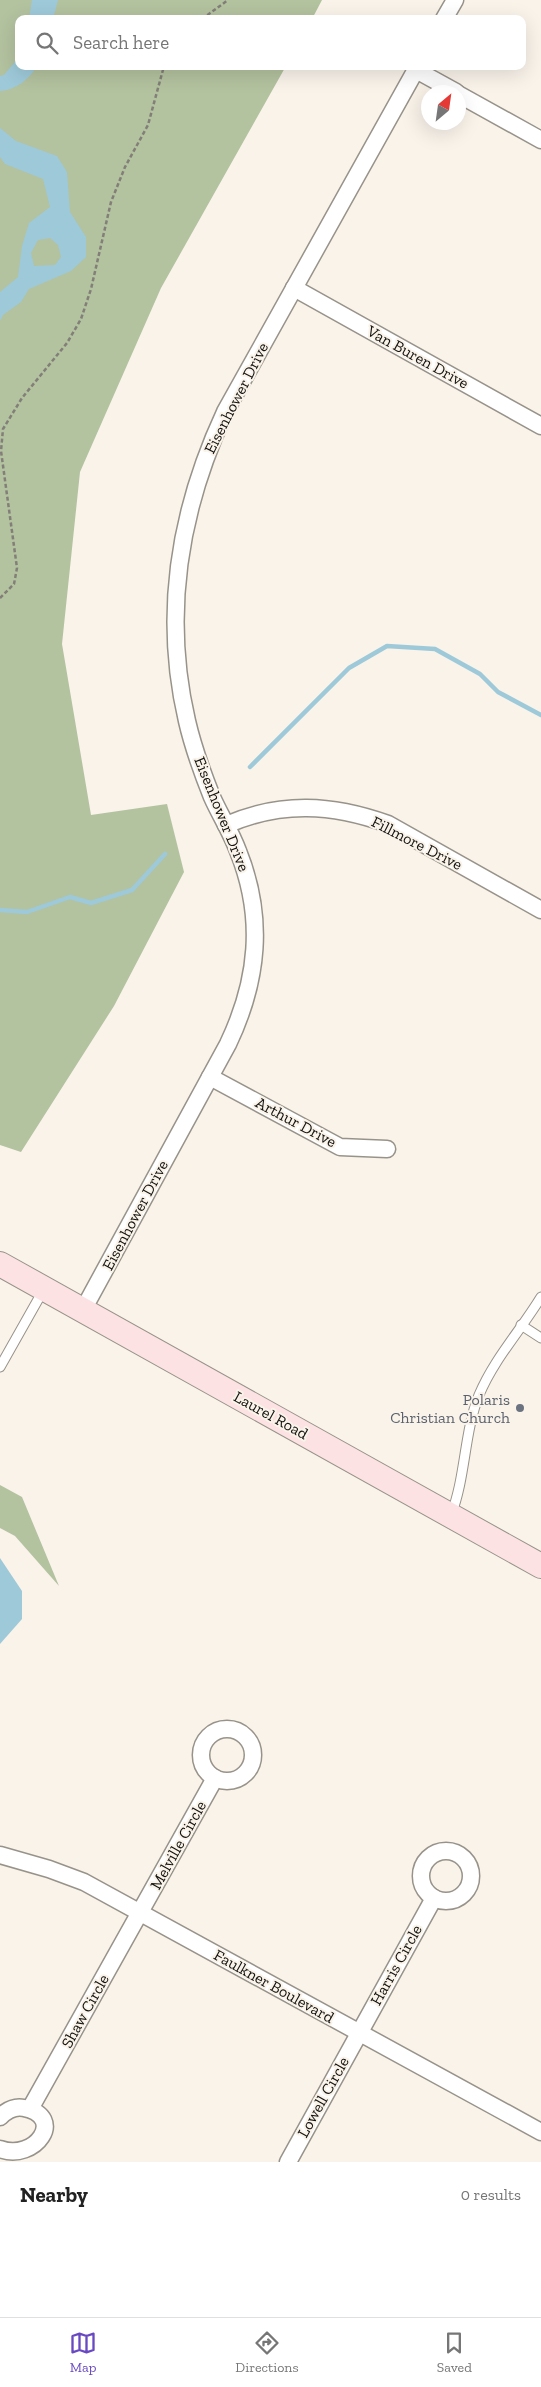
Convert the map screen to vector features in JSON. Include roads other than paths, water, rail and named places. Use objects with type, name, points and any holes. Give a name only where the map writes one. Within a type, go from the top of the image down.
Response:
[{"type":"street","points":[[446,15],[455,0]]},
{"type":"street","name":"Eisenhower Drive","points":[[83,1310],[239,1020],[248,994],[253,967],[256,936],[247,875],[198,759],[187,721],[180,682],[176,632],[179,563],[185,524],[208,448],[225,412],[416,70]]},
{"type":"street","points":[[420,70],[444,85]]},
{"type":"street","points":[[466,98],[541,140]]},
{"type":"street","name":"Van Buren Drive","points":[[294,288],[541,426]]},
{"type":"street","name":"Fillmore Drive","points":[[226,825],[262,812],[289,808],[316,807],[363,815],[388,824],[541,910]]},
{"type":"street","name":"Arthur Drive","points":[[210,1077],[340,1147],[387,1149]]},
{"type":"street","name":"Laurel Road","points":[[0,1264],[541,1566]]},
{"type":"street","name":"Melville Circle","points":[[140,1912],[215,1778]]},
{"type":"street","name":"Faulkner Boulevard","points":[[0,1855],[67,1875],[140,1912],[541,2132]]},
{"type":"street","name":"Harris Circle","points":[[358,2032],[434,1898]]},
{"type":"street","name":"Shaw Circle","points":[[30,2109],[140,1912]]},
{"type":"street","name":"Lowell Circle","points":[[288,2162],[358,2032]]},
{"type":"street","points":[[0,2116],[13,2108],[30,2109],[42,2120],[45,2128],[43,2144],[31,2156],[15,2158],[0,2149]]},
{"type":"lane","points":[[0,1367],[44,1289]]},
{"type":"lane","points":[[451,1515],[460,1493],[474,1412],[480,1394],[541,1297]]},
{"type":"lane","points":[[521,1326],[541,1338]]},
{"type":"water","points":[[32,0],[58,0],[54,15],[30,15]]},
{"type":"water","points":[[15,62],[15,70],[34,70],[21,83],[11,89],[0,91],[0,76],[4,75]]},
{"type":"water","points":[[0,128],[16,141],[57,156],[67,172],[70,212],[86,237],[86,257],[71,271],[29,289],[21,302],[3,315],[0,321],[0,292],[18,277],[22,246],[29,223],[50,207],[43,179],[5,164],[0,157]],"holes":[[[50,238],[58,245],[61,257],[55,265],[34,266],[31,253],[38,240]]]},
{"type":"water","points":[[0,1558],[22,1591],[22,1619],[0,1644]]},
{"type":"waterway","points":[[250,767],[349,668],[387,646],[435,649],[480,674],[498,692],[541,715]]},
{"type":"waterway","points":[[0,910],[27,912],[70,897],[91,903],[132,890],[165,854]]},
{"type":"place","name":"Polaris Christian Church","points":[[520,1408]]}]
